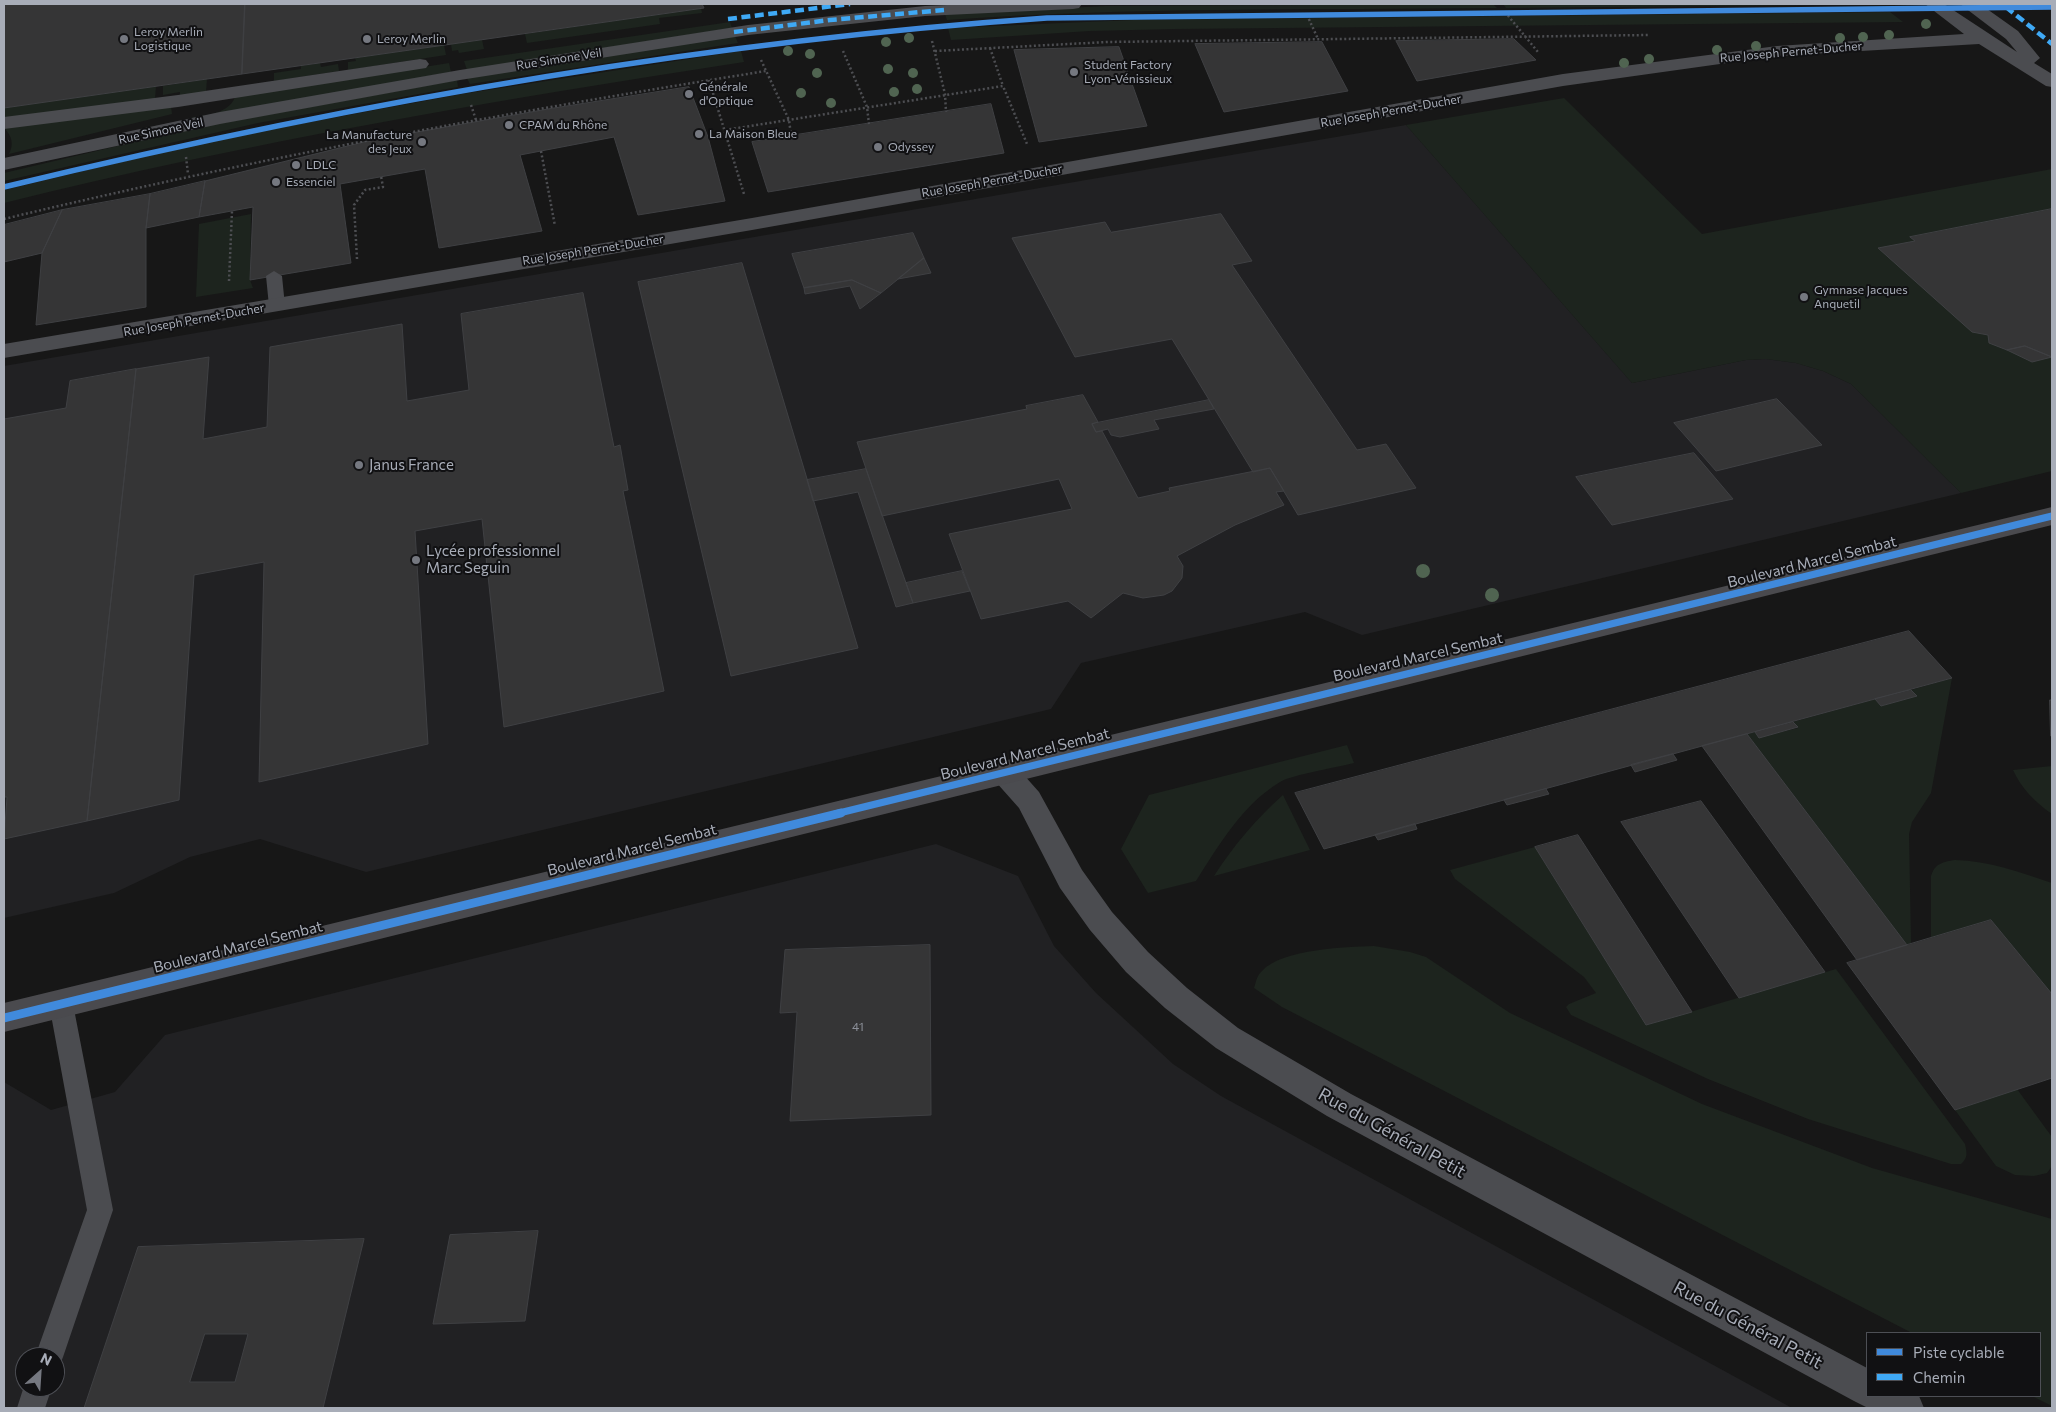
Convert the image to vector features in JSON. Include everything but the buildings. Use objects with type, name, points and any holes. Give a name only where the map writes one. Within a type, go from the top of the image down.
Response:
[{"type":"street","name":"Rue Simone Veil","points":[[4,123],[223,94],[603,35],[850,4]]},
{"type":"street","name":"Rue Simone Veil","points":[[4,164],[220,118],[460,75],[748,30],[830,20],[987,6],[1073,4]]},
{"type":"street","points":[[1933,4],[1983,40],[2050,80]]},
{"type":"street","points":[[1969,4],[2012,35],[2050,80]]},
{"type":"street","name":"Rue Joseph Pernet-Ducher","points":[[4,352],[277,306],[559,255],[752,224],[1563,80],[1777,51],[1936,40],[1983,40]]},
{"type":"street","name":"Rue Simone Veil","points":[[50,153],[149,124],[209,110],[222,99],[223,94]]},
{"type":"street","name":"Boulevard Marcel Sembat","points":[[4,1018],[2052,516]]},
{"type":"street","name":"Rue du Général Petit","points":[[1005,773],[1029,800],[1071,879],[1101,921],[1137,962],[1176,998],[1227,1038],[1339,1105],[1866,1387]]},
{"type":"street","points":[[1884,1397],[1905,1408]]},
{"type":"lane","points":[[274,276],[277,306]]},
{"type":"lane","points":[[52,1347],[100,1210],[62,1004]]},
{"type":"path","points":[[935,51],[1107,42],[1524,35],[1519,32],[1505,12]]},
{"type":"path","points":[[1307,15],[1318,39]]},
{"type":"path","points":[[830,20],[867,107],[869,124]]},
{"type":"path","points":[[748,30],[789,120],[790,135]]},
{"type":"path","points":[[931,34],[946,94],[946,112]]},
{"type":"path","points":[[990,48],[1038,173]]},
{"type":"path","points":[[4,219],[188,174],[458,123],[766,71]]},
{"type":"path","points":[[710,80],[752,224]]},
{"type":"path","points":[[725,130],[1003,86]]},
{"type":"path","points":[[542,151],[559,255]]},
{"type":"path","points":[[359,290],[354,205],[365,190],[383,187],[381,176]]},
{"type":"path","points":[[227,314],[232,211]]},
{"type":"shaded area","points":[[1493,4],[1497,8],[1153,11],[947,20],[945,14],[1105,6]]},
{"type":"shaded area","points":[[1503,4],[1917,4],[1506,8]]},
{"type":"shaded area","points":[[701,8],[702,13],[659,18],[660,24],[527,43],[525,34]]},
{"type":"shaded area","points":[[1890,12],[1903,22],[1175,29],[1090,31],[951,40],[948,28],[1133,20]]},
{"type":"shaded area","points":[[730,22],[732,28],[467,70],[464,61]]},
{"type":"shaded area","points":[[735,36],[738,43],[470,84],[467,78]]},
{"type":"shaded area","points":[[482,40],[484,49],[459,53],[458,50],[452,51],[451,44]]},
{"type":"shaded area","points":[[444,45],[446,55],[348,70],[348,62],[356,61],[355,58]]},
{"type":"shaded area","points":[[741,51],[744,62],[558,91],[372,124],[188,161],[4,203],[4,190],[180,148],[462,94]]},
{"type":"shaded area","points":[[320,63],[321,67],[338,64],[339,71],[274,81],[274,73],[301,69],[301,66]]},
{"type":"shaded area","points":[[449,63],[451,72],[190,120],[190,118],[216,113],[228,107],[235,97]]},
{"type":"shaded area","points":[[207,79],[206,92],[180,96],[180,92],[163,95],[163,86]]},
{"type":"shaded area","points":[[457,80],[458,87],[258,123],[4,181],[4,173],[189,129]]},
{"type":"shaded area","points":[[156,86],[155,99],[4,120],[4,108]]},
{"type":"shaded area","name":"Gymnase Jacques Anquetil","points":[[1564,98],[1702,234],[2052,169],[2052,471],[1961,493],[1851,384],[1823,371],[1796,363],[1766,359],[1746,360],[1632,383],[1406,125]]},
{"type":"shaded area","points":[[171,106],[172,114],[9,154],[11,140],[4,128]]},
{"type":"shaded area","points":[[1406,125],[1632,383],[1746,360],[1766,359],[1796,363],[1823,371],[1851,384],[1961,493],[1362,635],[1305,612],[1081,663],[1051,709],[366,872],[260,839],[190,857],[114,893],[4,918],[4,366]]},
{"type":"shaded area","points":[[251,214],[250,280],[253,288],[196,297],[199,224]]},
{"type":"shaded area","points":[[1952,678],[1931,793],[1912,822],[1909,834],[1911,943],[1907,945],[1747,734],[1755,732],[1759,737],[1798,728],[1793,722],[1875,699],[1881,706],[1916,696],[1911,690]]},
{"type":"shaded area","points":[[1347,745],[1354,763],[1286,779],[1266,791],[1232,827],[1196,881],[1148,893],[1121,849],[1149,795]]},
{"type":"shaded area","points":[[2052,766],[2052,814],[2030,795],[2020,783],[2013,770]]},
{"type":"shaded area","points":[[1283,795],[1310,850],[1214,876],[1246,833]]},
{"type":"shaded area","points":[[936,844],[1018,876],[1054,946],[1096,993],[1173,1064],[1221,1096],[1792,1408],[4,1408],[4,1082],[51,1110],[115,1092],[165,1035]]},
{"type":"shaded area","points":[[1535,847],[1646,1025],[1836,969],[1965,1144],[1965,1160],[1961,1164],[1951,1164],[1808,1119],[1708,1079],[1571,1015],[1566,1007],[1569,1004],[1596,993],[1584,977],[1455,879],[1450,870]]},
{"type":"shaded area","points":[[1955,860],[1992,865],[2052,883],[2052,994],[1991,920],[1931,938],[1931,876],[1935,868],[1940,864]]},
{"type":"shaded area","points":[[1374,946],[1410,952],[1426,957],[1510,1013],[1702,1104],[1872,1168],[2052,1219],[2052,1406],[2034,1397],[2041,1397],[2041,1332],[1910,1332],[1282,1007],[1254,988],[1260,973],[1271,964],[1284,958],[1315,951]]},
{"type":"shaded area","points":[[2017,1089],[2052,1137],[2052,1166],[2047,1173],[2034,1176],[2015,1175],[1996,1166],[1955,1110]]},
{"type":"marked path","points":[[728,19],[850,4]]},
{"type":"marked path","points":[[2006,7],[2052,44]]},
{"type":"marked path","points":[[734,32],[830,20],[944,10]]},
{"type":"cycle path","points":[[4,187],[227,136],[377,106],[527,80],[713,52],[824,38],[991,22],[1047,18],[2052,7]]},
{"type":"cycle path","points":[[4,1018],[2052,516]]},
{"type":"place","name":"Leroy Merlin Logistique","points":[[124,39]]},
{"type":"place","name":"Leroy Merlin","points":[[367,39]]},
{"type":"place","name":"Student Factory Lyon-Vénissieux","points":[[1074,72]]},
{"type":"place","name":"Générale d'Optique","points":[[689,94]]},
{"type":"place","name":"CPAM du Rhône","points":[[509,125]]},
{"type":"place","name":"La Maison Bleue","points":[[699,134]]},
{"type":"place","name":"La Manufacture des Jeux","points":[[422,142]]},
{"type":"place","name":"Odyssey","points":[[878,147]]},
{"type":"place","name":"LDLC","points":[[296,165]]},
{"type":"place","name":"Essenciel","points":[[276,182]]},
{"type":"place","name":"Gymnase Jacques Anquetil","points":[[1804,297]]},
{"type":"place","name":"Janus France","points":[[359,465]]},
{"type":"place","name":"Lycée professionnel Marc Seguin","points":[[416,560]]}]
